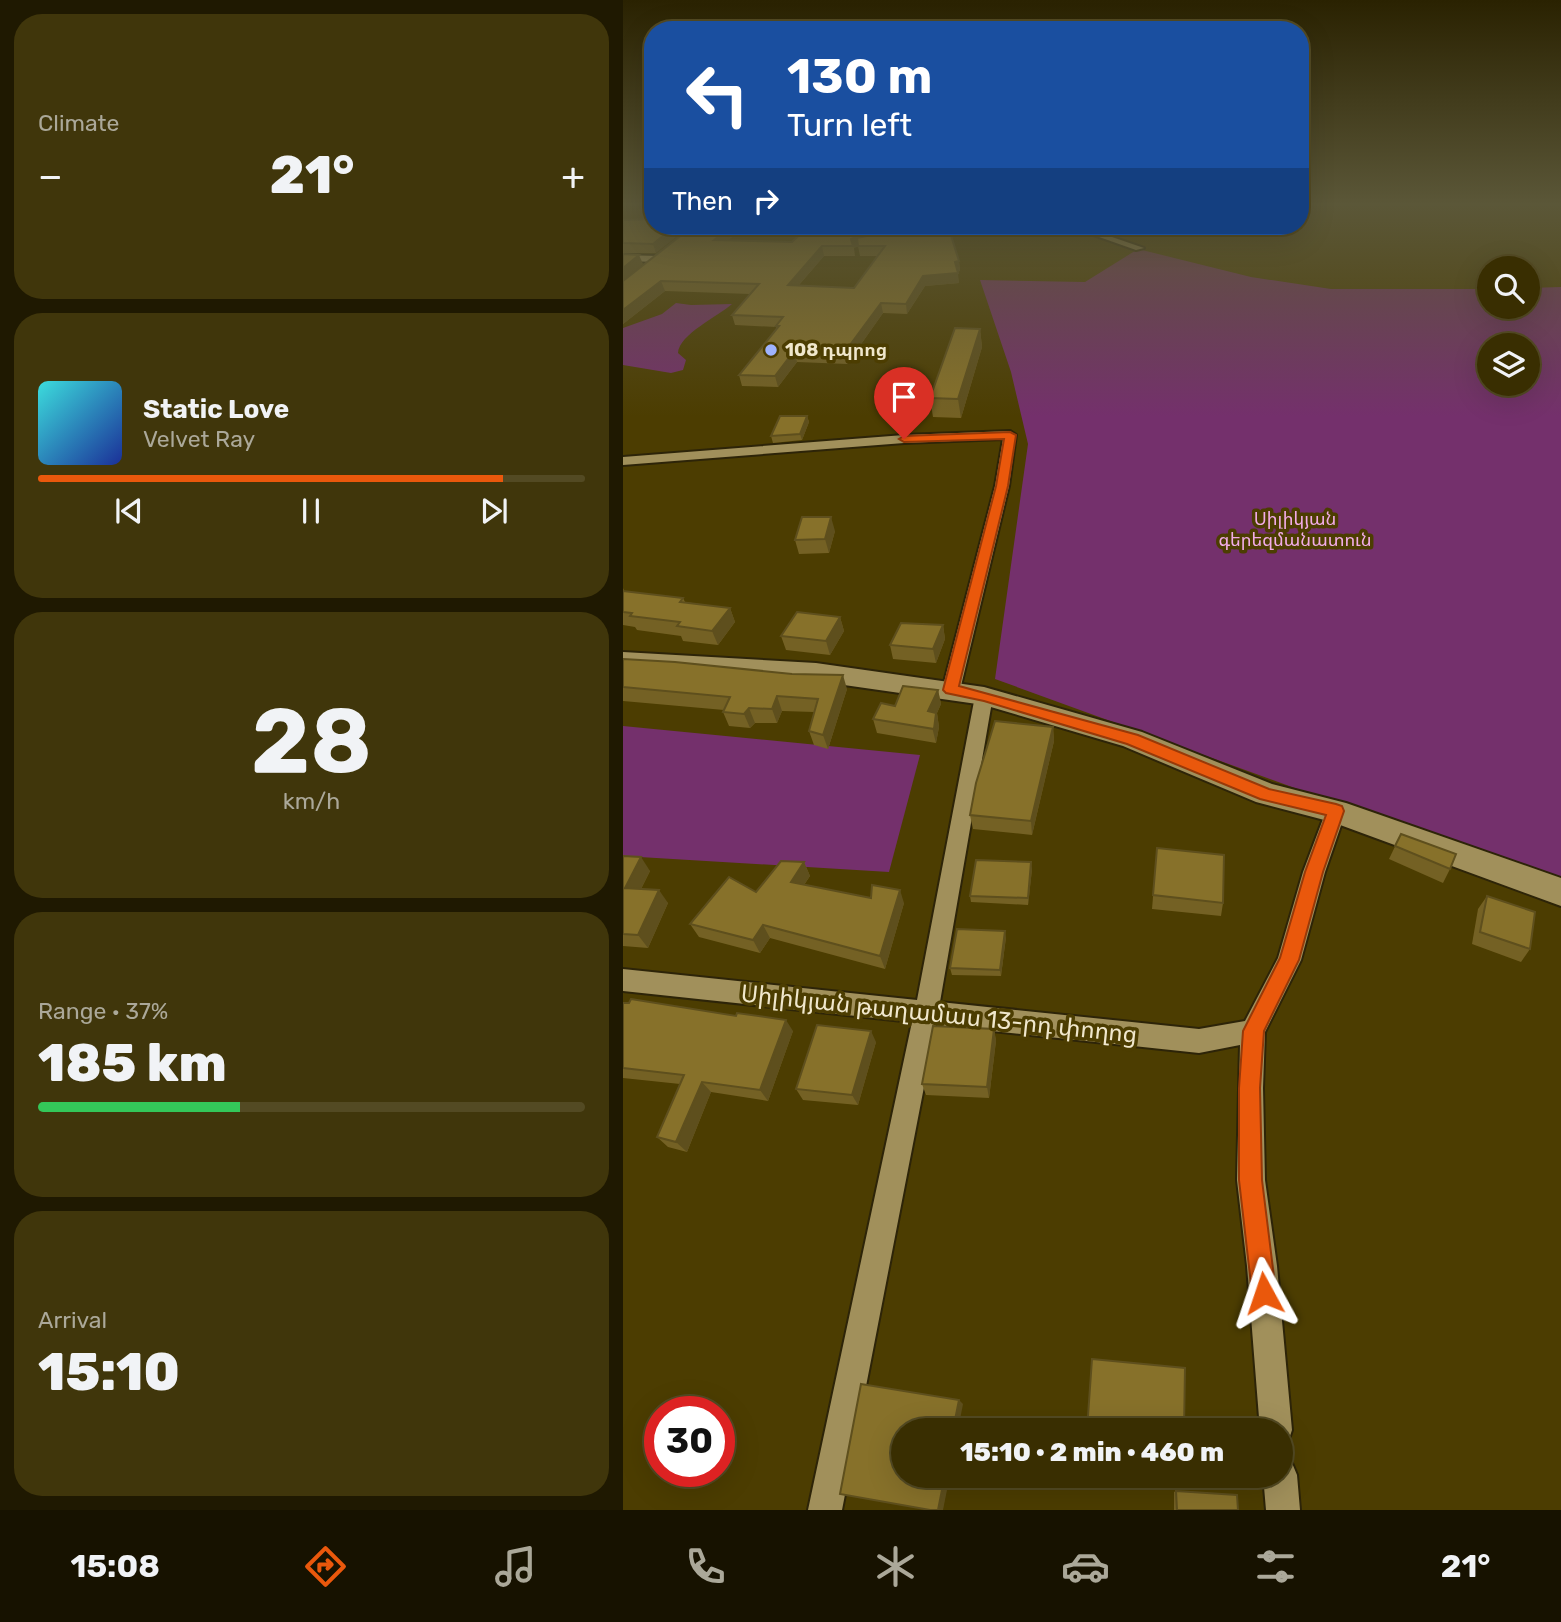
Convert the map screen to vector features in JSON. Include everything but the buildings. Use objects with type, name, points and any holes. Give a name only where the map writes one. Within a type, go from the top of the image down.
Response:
[{"type":"main road","points":[[623,660],[816,672],[984,696],[1132,739],[1266,794],[1336,811],[1561,892]]},
{"type":"street","points":[[623,461],[904,439],[1010,435],[999,499],[951,690]]},
{"type":"street","points":[[825,1510],[926,1014],[984,696]]},
{"type":"street","points":[[1275,1418],[1262,1266],[1251,1180],[1250,1088],[1253,1031],[1289,960],[1314,872],[1336,811]]},
{"type":"street","name":"Սիլիկյան թաղամաս 13-րդ փողոց","points":[[623,981],[1199,1041],[1253,1031]]},
{"type":"street","points":[[1281,1488],[1283,1510]]},
{"type":"green space","name":"Սիլիկյան գերեզմանատուն","points":[[1095,275],[1245,275],[1331,289],[1477,289],[1477,319],[1540,319],[1540,288],[1561,287],[1561,885],[995,679],[1028,444],[1011,372],[980,280],[1085,282]]},
{"type":"green space","points":[[676,303],[732,304],[685,339],[678,353],[686,360],[683,370],[671,373],[623,365],[623,328],[662,314]]},
{"type":"green space","points":[[623,726],[920,755],[889,872],[623,856]]},
{"type":"place","name":"108 դպրոց","points":[[771,350]]},
{"type":"route","points":[[904,439],[1010,435],[1002,486],[981,577],[951,690],[984,696],[1132,739],[1266,794],[1336,811],[1314,872],[1289,960],[1253,1031],[1250,1088],[1251,1180],[1264,1293]]}]
